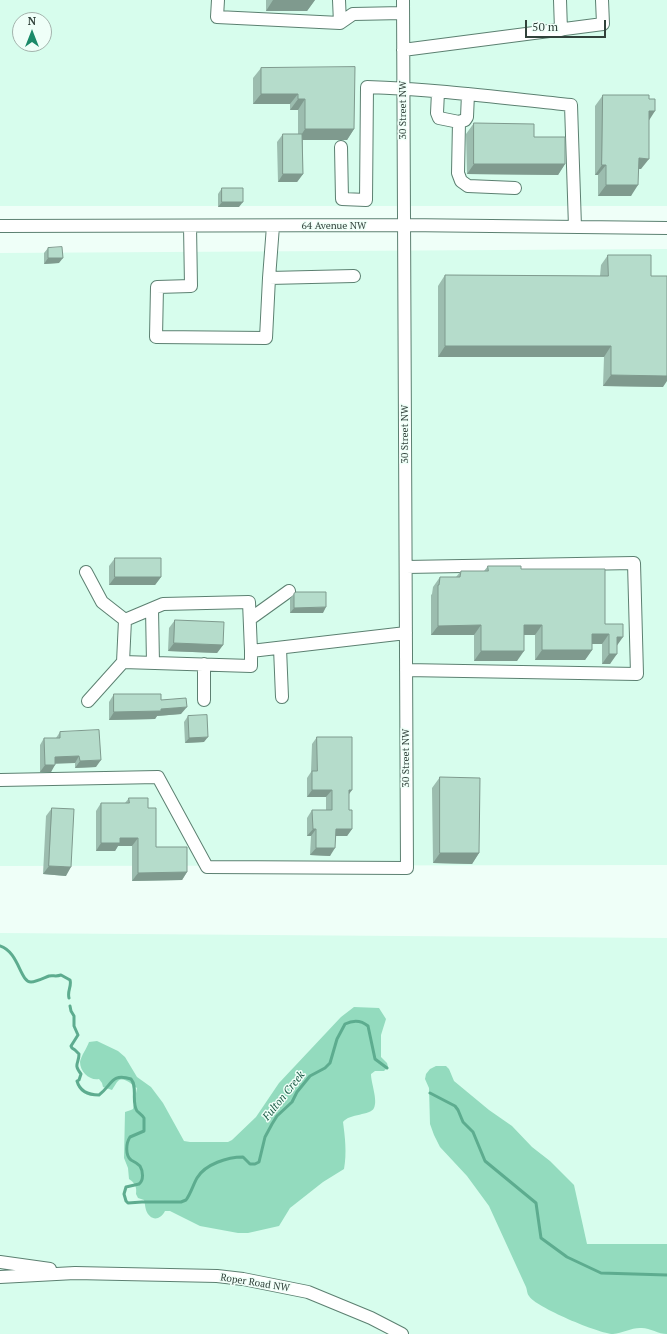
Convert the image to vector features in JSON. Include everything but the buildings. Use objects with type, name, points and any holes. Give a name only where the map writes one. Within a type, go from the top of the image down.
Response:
[{"type":"street","points":[[218,0],[217,17],[340,23],[353,14],[403,12]]},
{"type":"street","points":[[339,0],[340,23]]},
{"type":"street","name":"30 Street NW","points":[[0,780],[158,777],[207,867],[407,868],[402,0]]},
{"type":"street","points":[[560,0],[561,30]]},
{"type":"street","points":[[403,50],[603,24],[602,0]]},
{"type":"street","points":[[341,147],[342,200],[366,200],[367,87],[402,88],[572,105],[576,227]]},
{"type":"street","points":[[438,92],[437,113],[440,118],[459,122],[465,120],[467,117],[468,94]]},
{"type":"street","points":[[459,122],[458,173],[461,181],[468,186],[515,188]]},
{"type":"street","name":"64 Avenue NW","points":[[0,226],[403,226],[667,228]]},
{"type":"street","points":[[190,226],[191,286],[157,287],[156,337],[266,338],[273,226]]},
{"type":"street","points":[[269,278],[354,276]]},
{"type":"street","points":[[406,567],[634,563],[637,674],[406,670]]},
{"type":"street","points":[[86,572],[102,602],[125,620]]},
{"type":"street","points":[[250,619],[289,590]]},
{"type":"street","points":[[123,662],[251,666],[249,602],[163,604],[125,620]]},
{"type":"street","points":[[152,609],[153,663]]},
{"type":"street","points":[[88,701],[123,662],[125,620]]},
{"type":"street","points":[[251,651],[406,633]]},
{"type":"street","points":[[280,648],[282,697]]},
{"type":"street","points":[[204,664],[204,700]]},
{"type":"street","name":"Roper Road NW","points":[[0,1262],[75,1273]]},
{"type":"street","name":"Roper Road NW","points":[[0,1277],[75,1273],[217,1276],[251,1280],[308,1292],[371,1318],[402,1334]]},
{"type":"shaded area","points":[[0,0],[667,0],[667,206],[0,206]]},
{"type":"shaded area","points":[[667,249],[667,865],[0,866],[0,253]]},
{"type":"shaded area","points":[[0,933],[667,938],[667,1334],[0,1334]]},
{"type":"green space","points":[[354,1007],[379,1008],[386,1019],[381,1035],[381,1057],[387,1063],[388,1067],[384,1071],[375,1071],[371,1074],[375,1101],[372,1111],[350,1117],[343,1122],[346,1151],[344,1169],[323,1182],[290,1208],[279,1226],[248,1233],[238,1233],[200,1226],[170,1211],[165,1211],[158,1218],[152,1218],[146,1210],[144,1200],[138,1198],[135,1185],[129,1179],[128,1168],[124,1158],[125,1112],[133,1109],[137,1088],[125,1080],[120,1080],[112,1090],[103,1087],[99,1079],[92,1079],[86,1075],[80,1066],[80,1062],[89,1042],[97,1041],[118,1051],[125,1057],[137,1077],[151,1087],[163,1103],[184,1141],[228,1142],[256,1117],[279,1083],[341,1017]]},
{"type":"green space","points":[[436,1066],[446,1066],[449,1069],[454,1081],[489,1110],[512,1126],[532,1147],[550,1161],[574,1185],[587,1244],[667,1244],[667,1334],[643,1328],[613,1334],[595,1330],[543,1307],[529,1296],[489,1206],[467,1176],[440,1147],[434,1135],[430,1124],[429,1088],[425,1079],[426,1074],[430,1069]]},
{"type":"waterway","name":"Fulton Creek","points":[[0,946],[11,954],[27,981],[33,982],[49,976],[61,975],[70,980],[69,998]]},
{"type":"waterway","name":"Fulton Creek","points":[[70,1006],[74,1016],[74,1026],[78,1035],[71,1046],[79,1054],[77,1068],[81,1074],[79,1080],[77,1081],[78,1085],[85,1092],[99,1095],[116,1079],[120,1077],[131,1079],[134,1086],[135,1107],[144,1118],[144,1131],[130,1137],[127,1146],[129,1158],[140,1166],[142,1170],[141,1182],[139,1184],[126,1187],[124,1194],[128,1203],[181,1202],[186,1200],[201,1173],[211,1165],[237,1157],[243,1157],[250,1164],[259,1162],[265,1137],[272,1124],[277,1116],[292,1102],[297,1092],[310,1076],[325,1068],[330,1063],[337,1039],[345,1024],[357,1021],[368,1026],[375,1059],[387,1068]]},
{"type":"waterway","name":"Fulton Creek","points":[[430,1093],[455,1106],[463,1122],[473,1132],[485,1161],[536,1203],[541,1238],[567,1257],[601,1273],[667,1275]]}]
